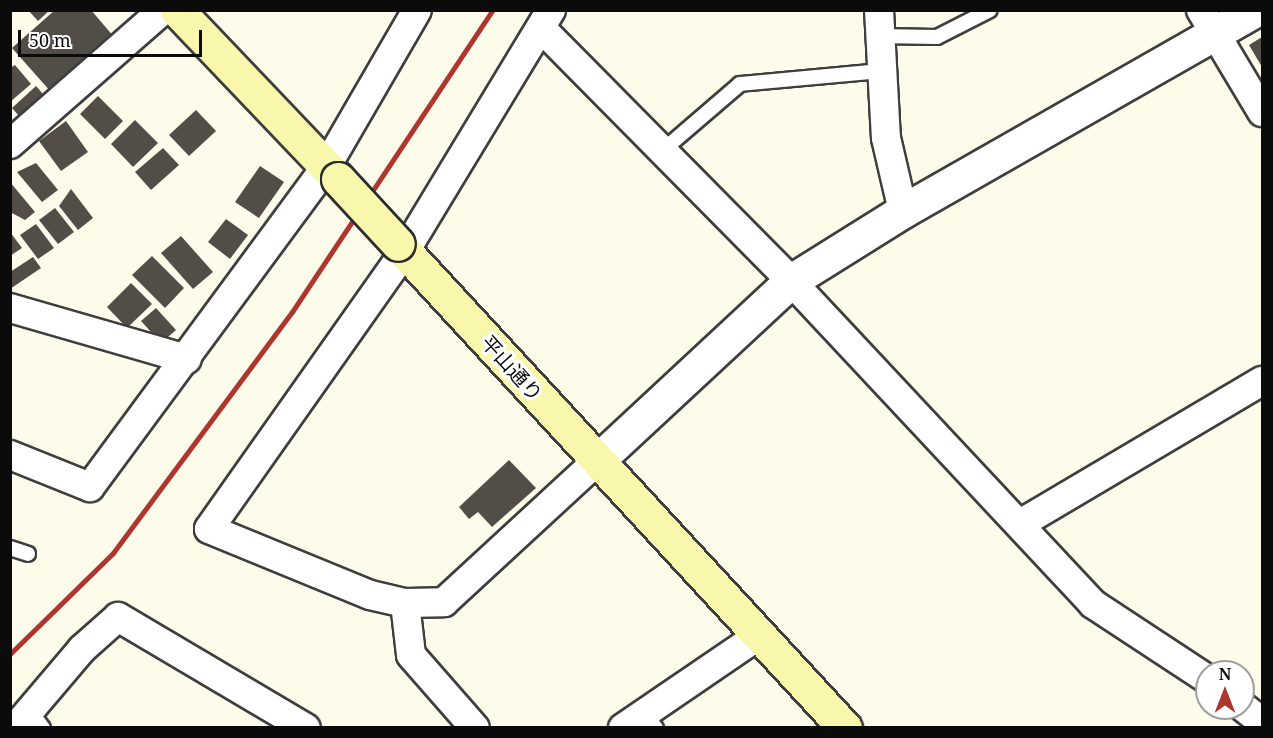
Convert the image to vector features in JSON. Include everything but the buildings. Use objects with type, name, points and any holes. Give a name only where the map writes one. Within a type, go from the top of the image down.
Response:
[{"type":"main road","name":"平山通り","points":[[177,10],[332,173],[844,728]]},
{"type":"street","points":[[10,144],[163,10]]},
{"type":"street","points":[[10,455],[90,487],[332,173],[417,10]]},
{"type":"street","points":[[1195,671],[1093,604],[791,282],[660,152],[546,19],[401,248],[209,529],[370,595],[405,603],[444,602],[464,588],[791,282],[1207,22],[1255,10]]},
{"type":"street","points":[[1207,22],[1263,112]]},
{"type":"street","points":[[878,23],[879,71],[886,138],[903,211]]},
{"type":"street","points":[[10,308],[188,359]]},
{"type":"street","points":[[1020,524],[1263,381]]},
{"type":"street","points":[[405,603],[411,655],[475,728]]},
{"type":"street","points":[[30,722],[82,649],[118,617],[306,728]]},
{"type":"street","points":[[641,722],[758,636]]},
{"type":"lane","points":[[878,23],[937,37],[990,10]]},
{"type":"lane","points":[[660,152],[740,84],[879,71]]},
{"type":"lane","points":[[10,548],[28,554]]},
{"type":"railway","points":[[10,654],[113,553],[292,312],[493,10]]}]
